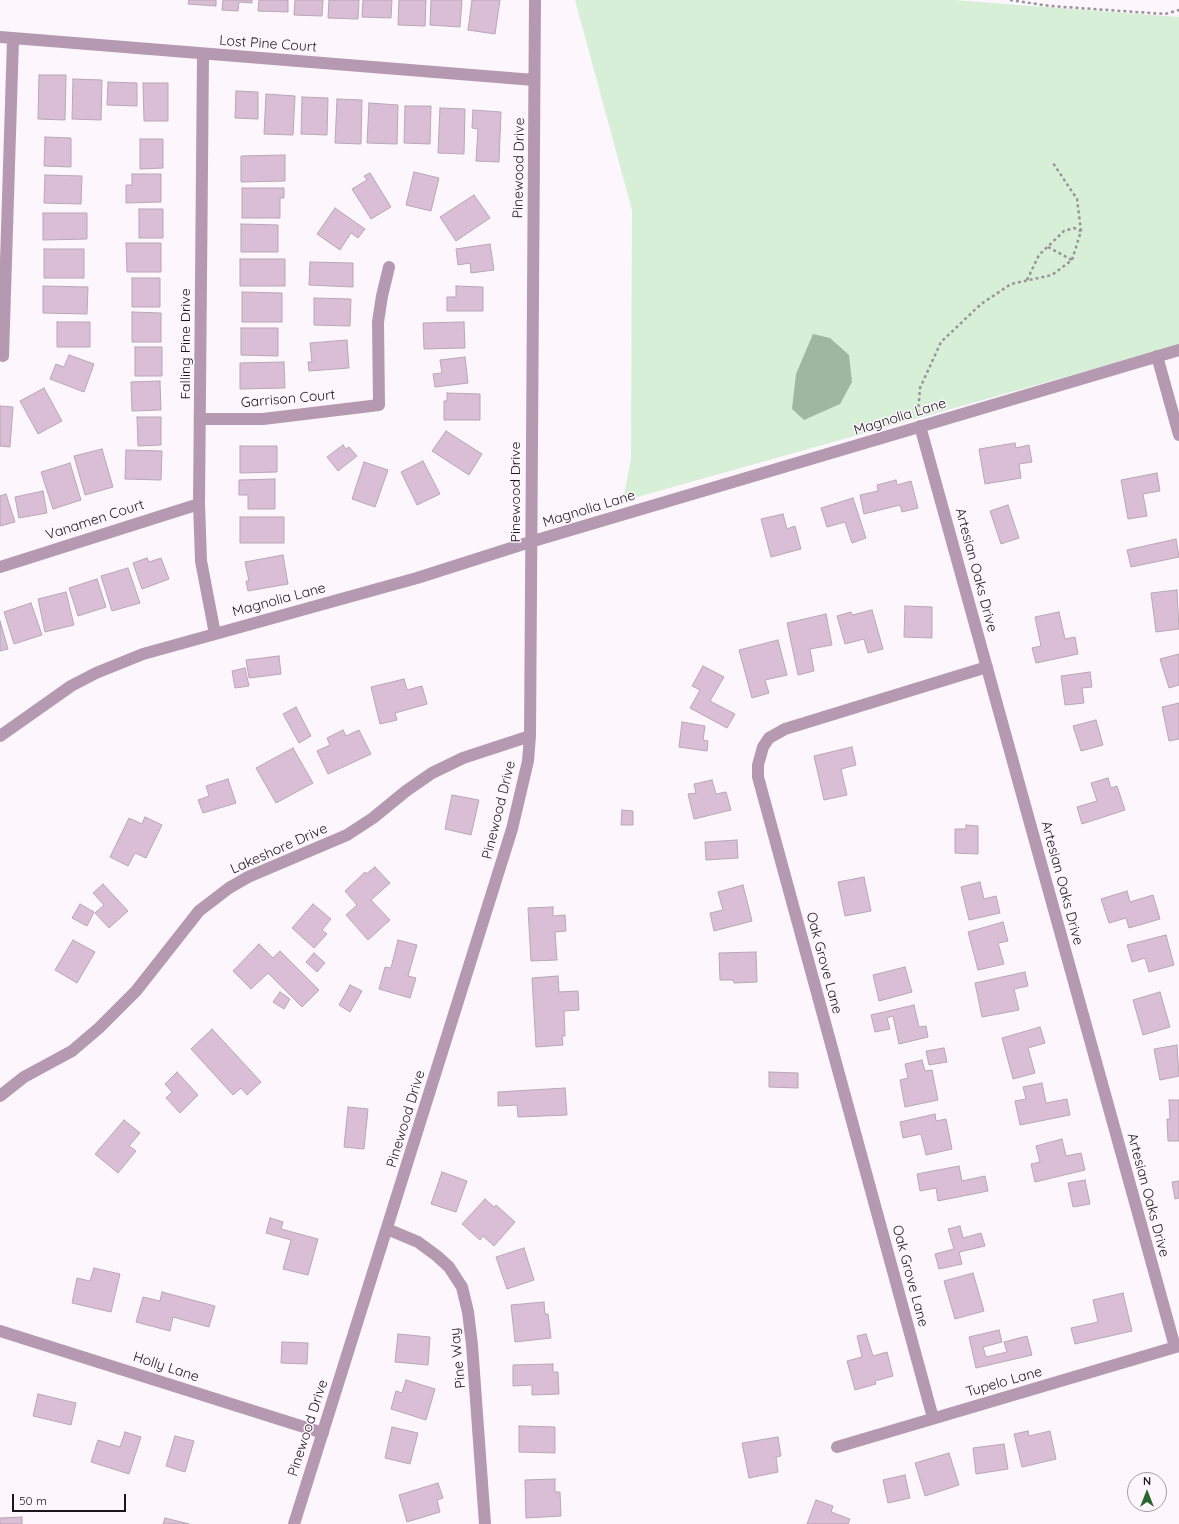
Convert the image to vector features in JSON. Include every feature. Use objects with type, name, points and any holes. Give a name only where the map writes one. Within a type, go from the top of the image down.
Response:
[{"type":"street","name":"Pinewood Drive","points":[[294,1524],[388,1229],[514,823],[526,768],[530,736],[530,542],[535,0]]},
{"type":"street","name":"Lost Pine Court","points":[[0,37],[534,80]]},
{"type":"street","points":[[3,356],[13,39]]},
{"type":"street","name":"Falling Pine Drive","points":[[203,54],[199,504],[201,561],[215,634]]},
{"type":"street","name":"Garrison Court","points":[[200,419],[263,419],[379,405],[378,322],[389,267]]},
{"type":"street","name":"Magnolia Lane","points":[[0,736],[71,686],[96,673],[143,654],[416,578],[530,542],[1179,350]]},
{"type":"street","points":[[1157,356],[1179,435]]},
{"type":"street","name":"Artesian Oaks Drive","points":[[920,426],[1177,1346]]},
{"type":"street","name":"Vanamen Court","points":[[0,567],[199,504]]},
{"type":"street","name":"Oak Grove Lane","points":[[934,1418],[758,777],[758,765],[763,747],[769,738],[784,729],[987,667]]},
{"type":"street","name":"Lakeshore Drive","points":[[0,1096],[24,1077],[72,1051],[99,1028],[136,991],[199,911],[229,888],[248,877],[347,835],[373,818],[406,791],[432,773],[463,758],[530,736]]},
{"type":"street","name":"Pine Way","points":[[388,1229],[418,1242],[437,1256],[449,1267],[462,1287],[468,1312],[472,1345],[485,1524]]},
{"type":"street","name":"Holly Lane","points":[[0,1331],[323,1433]]},
{"type":"street","name":"Tupelo Lane","points":[[837,1447],[1177,1346]]},
{"type":"path","points":[[1010,0],[1050,6],[1165,14],[1179,10]]},
{"type":"path","points":[[920,426],[917,410],[920,388],[941,342],[981,304],[1011,284],[1052,275],[1072,260],[1081,230],[1076,199],[1053,163]]},
{"type":"path","points":[[1026,281],[1039,255],[1064,230],[1074,228],[1081,230]]},
{"type":"path","points":[[1048,247],[1072,260]]},
{"type":"shaded area","points":[[575,0],[953,0],[1179,17],[1179,345],[623,501],[631,459],[632,210]]},
{"type":"shaded area","points":[[813,334],[830,338],[849,355],[852,382],[840,404],[804,420],[792,409],[796,374]]},
{"type":"building","points":[[189,0],[216,0],[216,6],[188,4]]},
{"type":"building","points":[[223,0],[252,0],[252,3],[239,2],[238,11],[222,10]]},
{"type":"building","points":[[259,0],[288,0],[288,12],[258,11]]},
{"type":"building","points":[[295,0],[323,0],[322,16],[294,15]]},
{"type":"building","points":[[329,0],[359,0],[358,19],[328,18]]},
{"type":"building","points":[[363,0],[392,0],[391,18],[362,17]]},
{"type":"building","points":[[399,0],[426,0],[425,26],[398,25]]},
{"type":"building","points":[[431,0],[462,0],[460,27],[430,25]]},
{"type":"building","points":[[472,0],[500,0],[495,34],[468,30]]},
{"type":"building","points":[[39,75],[66,75],[65,120],[38,119]]},
{"type":"building","points":[[73,79],[102,80],[101,120],[72,119]]},
{"type":"building","points":[[108,82],[137,83],[137,106],[107,105]]},
{"type":"building","points":[[143,83],[168,83],[168,121],[144,121]]},
{"type":"building","points":[[236,91],[258,92],[258,119],[235,118]]},
{"type":"building","points":[[266,94],[295,96],[293,135],[264,134]]},
{"type":"building","points":[[302,97],[328,98],[327,135],[301,134]]},
{"type":"building","points":[[337,99],[362,100],[361,144],[335,143]]},
{"type":"building","points":[[369,103],[398,105],[397,144],[367,143]]},
{"type":"building","points":[[405,106],[431,106],[430,144],[404,143]]},
{"type":"building","points":[[440,108],[465,109],[464,154],[438,153]]},
{"type":"building","points":[[473,110],[501,112],[499,162],[476,161],[478,129],[472,128]]},
{"type":"building","points":[[45,137],[71,138],[71,167],[44,166]]},
{"type":"building","points":[[140,139],[163,139],[163,168],[140,169]]},
{"type":"building","points":[[285,155],[285,181],[241,182],[241,156]]},
{"type":"building","points":[[414,172],[439,178],[431,211],[406,205]]},
{"type":"building","points":[[370,173],[391,207],[371,219],[352,189],[367,180],[364,176]]},
{"type":"building","points":[[132,174],[161,174],[161,202],[126,203],[126,185],[132,185]]},
{"type":"building","points":[[45,175],[82,176],[81,204],[44,203]]},
{"type":"building","points":[[242,188],[284,188],[284,198],[280,198],[280,218],[242,218]]},
{"type":"building","points":[[474,195],[490,218],[456,241],[440,217]]},
{"type":"building","points":[[335,208],[365,229],[358,238],[351,233],[340,250],[317,234]]},
{"type":"building","points":[[139,209],[163,209],[163,238],[139,238]]},
{"type":"building","points":[[43,213],[87,213],[87,239],[43,240]]},
{"type":"building","points":[[241,224],[278,225],[278,252],[241,252]]},
{"type":"building","points":[[126,243],[161,243],[161,272],[127,272]]},
{"type":"building","points":[[490,244],[494,270],[471,273],[470,263],[458,265],[456,249]]},
{"type":"building","points":[[44,249],[84,249],[84,278],[44,278]]},
{"type":"building","points":[[240,259],[285,259],[285,286],[240,286]]},
{"type":"building","points":[[310,262],[353,263],[353,287],[309,285]]},
{"type":"building","points":[[132,278],[160,278],[160,307],[132,307]]},
{"type":"building","points":[[43,286],[88,287],[87,314],[43,313]]},
{"type":"building","points":[[456,286],[483,287],[483,311],[447,311],[447,297],[456,297]]},
{"type":"building","points":[[242,292],[282,293],[282,322],[242,322]]},
{"type":"building","points":[[314,298],[351,299],[350,326],[314,325]]},
{"type":"building","points":[[132,312],[161,313],[161,342],[132,342]]},
{"type":"building","points":[[57,322],[90,322],[90,347],[57,347]]},
{"type":"building","points":[[464,322],[465,348],[424,349],[423,323]]},
{"type":"building","points":[[241,328],[278,328],[278,356],[241,355]]},
{"type":"building","points":[[347,340],[349,368],[309,371],[308,362],[312,362],[310,343]]},
{"type":"building","points":[[135,347],[162,347],[162,376],[135,376]]},
{"type":"building","points":[[69,355],[94,364],[84,392],[50,379],[56,364],[64,367]]},
{"type":"building","points":[[465,357],[468,383],[435,387],[433,374],[442,373],[440,360]]},
{"type":"building","points":[[284,362],[285,388],[240,389],[240,363]]},
{"type":"building","points":[[160,381],[161,410],[132,411],[131,382]]},
{"type":"building","points":[[44,388],[62,421],[38,434],[20,401]]},
{"type":"building","points":[[447,393],[480,394],[480,420],[444,420],[444,401],[447,401]]},
{"type":"building","points":[[0,406],[13,407],[10,447],[0,446]]},
{"type":"building","points":[[137,417],[161,417],[161,445],[138,446]]},
{"type":"building","points":[[446,431],[482,454],[469,475],[432,451]]},
{"type":"building","points":[[1015,443],[1016,448],[1029,445],[1032,462],[1019,464],[1021,478],[985,484],[979,449]]},
{"type":"building","points":[[343,445],[346,449],[349,447],[357,456],[338,471],[327,457]]},
{"type":"building","points":[[240,446],[277,446],[277,472],[240,473]]},
{"type":"building","points":[[102,449],[113,487],[85,495],[74,456]]},
{"type":"building","points":[[126,450],[162,451],[161,480],[125,479]]},
{"type":"building","points":[[423,461],[440,494],[417,505],[401,472]]},
{"type":"building","points":[[364,462],[388,470],[375,507],[352,499]]},
{"type":"building","points":[[70,463],[81,500],[53,509],[41,472]]},
{"type":"building","points":[[1157,473],[1160,491],[1143,494],[1147,516],[1128,519],[1121,480]]},
{"type":"building","points":[[275,479],[275,509],[248,509],[248,495],[239,495],[239,480]]},
{"type":"building","points":[[896,480],[897,485],[911,481],[918,508],[902,512],[900,505],[864,514],[860,495],[878,491],[877,485]]},
{"type":"building","points":[[43,491],[47,513],[19,518],[15,497]]},
{"type":"building","points":[[6,494],[15,522],[0,526],[0,496]]},
{"type":"building","points":[[853,498],[866,538],[852,543],[845,522],[827,527],[821,508]]},
{"type":"building","points":[[1008,505],[1019,538],[1001,544],[990,511]]},
{"type":"building","points":[[783,514],[787,529],[795,526],[801,549],[771,557],[761,519]]},
{"type":"building","points":[[240,517],[284,517],[284,543],[240,543]]},
{"type":"building","points":[[1176,539],[1179,557],[1131,567],[1127,550]]},
{"type":"building","points":[[283,555],[288,584],[248,591],[246,581],[249,581],[245,562]]},
{"type":"building","points":[[147,558],[149,562],[161,558],[169,579],[142,589],[133,563]]},
{"type":"building","points":[[128,568],[140,603],[112,611],[101,576]]},
{"type":"building","points":[[97,579],[106,607],[78,616],[69,588]]},
{"type":"building","points":[[1177,590],[1179,629],[1156,632],[1151,593]]},
{"type":"building","points":[[66,592],[74,625],[45,632],[38,599]]},
{"type":"building","points":[[31,603],[42,635],[14,644],[4,612]]},
{"type":"building","points":[[905,606],[932,607],[932,638],[904,637]]},
{"type":"building","points":[[872,610],[883,649],[868,653],[864,639],[845,644],[837,616],[851,612],[852,615]]},
{"type":"building","points":[[1059,612],[1065,639],[1075,637],[1078,654],[1036,663],[1032,648],[1041,646],[1035,617]]},
{"type":"building","points":[[826,614],[832,645],[810,649],[814,671],[798,675],[787,623]]},
{"type":"building","points":[[0,621],[8,649],[0,651]]},
{"type":"building","points":[[778,640],[787,675],[765,680],[769,693],[752,698],[739,650]]},
{"type":"building","points":[[1179,654],[1179,685],[1169,688],[1160,659]]},
{"type":"building","points":[[279,656],[281,674],[249,678],[246,660]]},
{"type":"building","points":[[703,666],[724,677],[710,701],[735,714],[727,728],[690,708],[700,690],[692,686]]},
{"type":"building","points":[[245,668],[249,686],[235,688],[232,671]]},
{"type":"building","points":[[1090,672],[1092,687],[1082,688],[1084,703],[1065,705],[1061,676]]},
{"type":"building","points":[[404,679],[407,690],[422,686],[427,704],[395,713],[397,720],[380,724],[371,687]]},
{"type":"building","points":[[1179,703],[1179,739],[1169,741],[1162,707]]},
{"type":"building","points":[[296,707],[311,736],[299,743],[283,714]]},
{"type":"building","points":[[1096,720],[1103,745],[1081,751],[1073,726]]},
{"type":"building","points":[[682,722],[705,726],[703,740],[708,741],[707,751],[679,747]]},
{"type":"building","points":[[343,730],[346,736],[359,730],[371,754],[328,774],[317,751],[330,745],[327,738]]},
{"type":"building","points":[[852,747],[856,765],[841,769],[847,795],[824,800],[814,756]]},
{"type":"building","points":[[293,748],[313,783],[276,803],[256,768]]},
{"type":"building","points":[[1108,778],[1111,788],[1117,786],[1125,810],[1082,824],[1077,807],[1097,801],[1091,783]]},
{"type":"building","points":[[228,779],[236,803],[203,813],[198,800],[209,796],[206,786]]},
{"type":"building","points":[[712,780],[716,794],[726,792],[731,810],[694,819],[688,794],[696,793],[694,784]]},
{"type":"building","points":[[452,795],[479,800],[471,835],[445,829]]},
{"type":"building","points":[[622,810],[633,811],[633,825],[621,825]]},
{"type":"building","points":[[145,817],[162,825],[146,858],[135,853],[128,866],[110,857],[129,818],[142,824]]},
{"type":"building","points":[[966,825],[978,826],[978,854],[955,853],[955,829],[966,829]]},
{"type":"building","points":[[737,840],[738,858],[706,860],[705,842]]},
{"type":"building","points":[[375,867],[390,883],[371,900],[390,920],[368,940],[346,915],[357,905],[345,891],[365,872],[366,874]]},
{"type":"building","points":[[864,877],[871,911],[845,916],[838,882]]},
{"type":"building","points":[[980,882],[984,899],[996,896],[1000,913],[969,920],[961,887]]},
{"type":"building","points":[[103,884],[128,911],[109,928],[95,913],[104,905],[93,893]]},
{"type":"building","points":[[743,885],[752,921],[714,931],[710,913],[723,910],[718,892]]},
{"type":"building","points":[[1127,891],[1130,902],[1153,895],[1160,919],[1129,928],[1126,918],[1109,923],[1101,899]]},
{"type":"building","points":[[80,904],[94,912],[87,926],[72,918]]},
{"type":"building","points":[[313,904],[331,919],[322,930],[327,934],[314,948],[292,928]]},
{"type":"building","points":[[553,907],[553,916],[565,915],[566,931],[555,932],[557,960],[531,961],[528,908]]},
{"type":"building","points":[[1003,922],[1008,941],[998,943],[1004,964],[978,970],[968,932]]},
{"type":"building","points":[[1166,935],[1174,965],[1149,972],[1145,958],[1132,962],[1127,945]]},
{"type":"building","points":[[73,940],[95,952],[77,983],[55,970]]},
{"type":"building","points":[[398,940],[417,945],[408,976],[416,978],[410,998],[379,989],[385,967],[391,968]]},
{"type":"building","points":[[259,944],[273,958],[280,951],[319,990],[302,1007],[268,973],[251,989],[233,971]]},
{"type":"building","points":[[756,952],[757,982],[734,983],[733,980],[720,980],[719,953]]},
{"type":"building","points":[[314,953],[325,963],[317,972],[306,962]]},
{"type":"building","points":[[905,967],[912,992],[879,1001],[873,975]]},
{"type":"building","points":[[1025,972],[1028,986],[1014,989],[1019,1010],[982,1017],[975,983]]},
{"type":"building","points":[[558,976],[559,992],[578,991],[579,1010],[564,1011],[565,1036],[562,1036],[563,1045],[536,1047],[532,978]]},
{"type":"building","points":[[350,985],[362,991],[350,1012],[339,1005]]},
{"type":"building","points":[[280,992],[290,999],[284,1009],[273,1002]]},
{"type":"building","points":[[1160,992],[1170,1027],[1143,1035],[1133,1000]]},
{"type":"building","points":[[914,1005],[919,1027],[926,1026],[928,1037],[899,1044],[893,1016],[887,1018],[890,1029],[875,1032],[871,1015]]},
{"type":"building","points":[[1040,1027],[1045,1043],[1028,1048],[1035,1073],[1013,1079],[1002,1038]]},
{"type":"building","points":[[212,1029],[261,1082],[247,1095],[241,1088],[233,1095],[191,1049]]},
{"type":"building","points":[[1177,1045],[1179,1076],[1160,1080],[1154,1049]]},
{"type":"building","points":[[944,1048],[947,1062],[929,1065],[926,1051]]},
{"type":"building","points":[[922,1060],[925,1071],[932,1070],[938,1100],[905,1107],[900,1080],[908,1078],[905,1064]]},
{"type":"building","points":[[177,1072],[198,1095],[180,1113],[166,1098],[172,1092],[165,1084]]},
{"type":"building","points":[[769,1072],[798,1073],[798,1088],[769,1087]]},
{"type":"building","points":[[1042,1083],[1046,1103],[1067,1099],[1070,1115],[1020,1125],[1015,1101],[1026,1099],[1023,1087]]},
{"type":"building","points":[[565,1088],[567,1115],[518,1117],[517,1105],[498,1106],[498,1092]]},
{"type":"building","points":[[1169,1100],[1179,1100],[1179,1141],[1168,1141],[1167,1119],[1170,1119]]},
{"type":"building","points":[[348,1107],[368,1109],[364,1149],[344,1147]]},
{"type":"building","points":[[935,1114],[936,1121],[946,1119],[952,1149],[926,1155],[921,1134],[903,1138],[900,1122]]},
{"type":"building","points":[[124,1120],[140,1133],[129,1146],[136,1151],[118,1173],[95,1154]]},
{"type":"building","points":[[1062,1139],[1066,1156],[1081,1153],[1085,1170],[1035,1182],[1031,1164],[1040,1162],[1036,1146]]},
{"type":"building","points":[[959,1166],[962,1181],[985,1176],[988,1191],[938,1201],[936,1188],[920,1191],[917,1174]]},
{"type":"building","points":[[442,1172],[467,1181],[456,1212],[431,1204]]},
{"type":"building","points":[[1085,1180],[1090,1204],[1073,1207],[1068,1183]]},
{"type":"building","points":[[1179,1181],[1179,1198],[1175,1199],[1172,1182]]},
{"type":"building","points":[[485,1199],[494,1207],[496,1205],[515,1222],[494,1246],[483,1236],[480,1240],[462,1224]]},
{"type":"building","points":[[270,1218],[283,1222],[281,1229],[318,1239],[308,1275],[283,1269],[291,1240],[266,1233]]},
{"type":"building","points":[[960,1226],[963,1238],[981,1233],[985,1246],[959,1252],[962,1264],[939,1269],[935,1254],[954,1249],[948,1229]]},
{"type":"building","points":[[524,1248],[534,1280],[507,1289],[496,1257]]},
{"type":"building","points":[[94,1268],[120,1274],[111,1312],[72,1303],[77,1278],[90,1281]]},
{"type":"building","points":[[973,1273],[984,1311],[955,1319],[944,1281]]},
{"type":"building","points":[[162,1292],[215,1306],[209,1327],[173,1317],[170,1331],[136,1322],[143,1297],[160,1301]]},
{"type":"building","points":[[1123,1293],[1132,1331],[1075,1344],[1071,1328],[1098,1322],[1093,1300]]},
{"type":"building","points":[[544,1302],[545,1314],[548,1314],[551,1338],[515,1342],[511,1305]]},
{"type":"building","points":[[999,1330],[1002,1342],[983,1347],[986,1357],[1007,1352],[1004,1342],[1027,1336],[1032,1355],[976,1368],[969,1337]]},
{"type":"building","points":[[398,1334],[430,1337],[428,1365],[395,1362]]},
{"type":"building","points":[[866,1334],[873,1356],[887,1352],[893,1376],[875,1381],[876,1384],[855,1390],[847,1361],[862,1357],[857,1336]]},
{"type":"building","points":[[282,1342],[308,1343],[307,1364],[281,1363]]},
{"type":"building","points":[[553,1364],[553,1372],[558,1372],[559,1394],[532,1395],[532,1385],[513,1386],[513,1365]]},
{"type":"building","points":[[406,1380],[435,1389],[426,1420],[391,1409],[396,1391],[402,1393]]},
{"type":"building","points":[[38,1394],[76,1403],[71,1425],[33,1416]]},
{"type":"building","points":[[519,1426],[555,1427],[555,1453],[519,1452]]},
{"type":"building","points":[[392,1427],[418,1433],[410,1464],[385,1458]]},
{"type":"building","points":[[1028,1431],[1029,1436],[1050,1431],[1056,1459],[1022,1467],[1014,1434]]},
{"type":"building","points":[[125,1432],[141,1437],[129,1474],[91,1462],[98,1440],[120,1447]]},
{"type":"building","points":[[175,1436],[194,1441],[185,1472],[166,1466]]},
{"type":"building","points":[[778,1437],[781,1456],[776,1457],[778,1472],[749,1478],[742,1443]]},
{"type":"building","points":[[1004,1444],[1008,1469],[976,1474],[973,1448]]},
{"type":"building","points":[[949,1453],[959,1485],[925,1496],[915,1463]]},
{"type":"building","points":[[905,1475],[910,1498],[888,1503],[883,1480]]},
{"type":"building","points":[[555,1479],[555,1492],[560,1492],[561,1516],[526,1518],[525,1480]]},
{"type":"building","points":[[438,1483],[443,1498],[437,1500],[440,1512],[407,1522],[399,1495]]},
{"type":"building","points":[[816,1500],[833,1506],[831,1512],[850,1519],[848,1524],[807,1524]]},
{"type":"building","points":[[22,1517],[22,1524],[0,1524],[0,1518]]},
{"type":"building","points":[[165,1518],[189,1524],[163,1524]]}]
